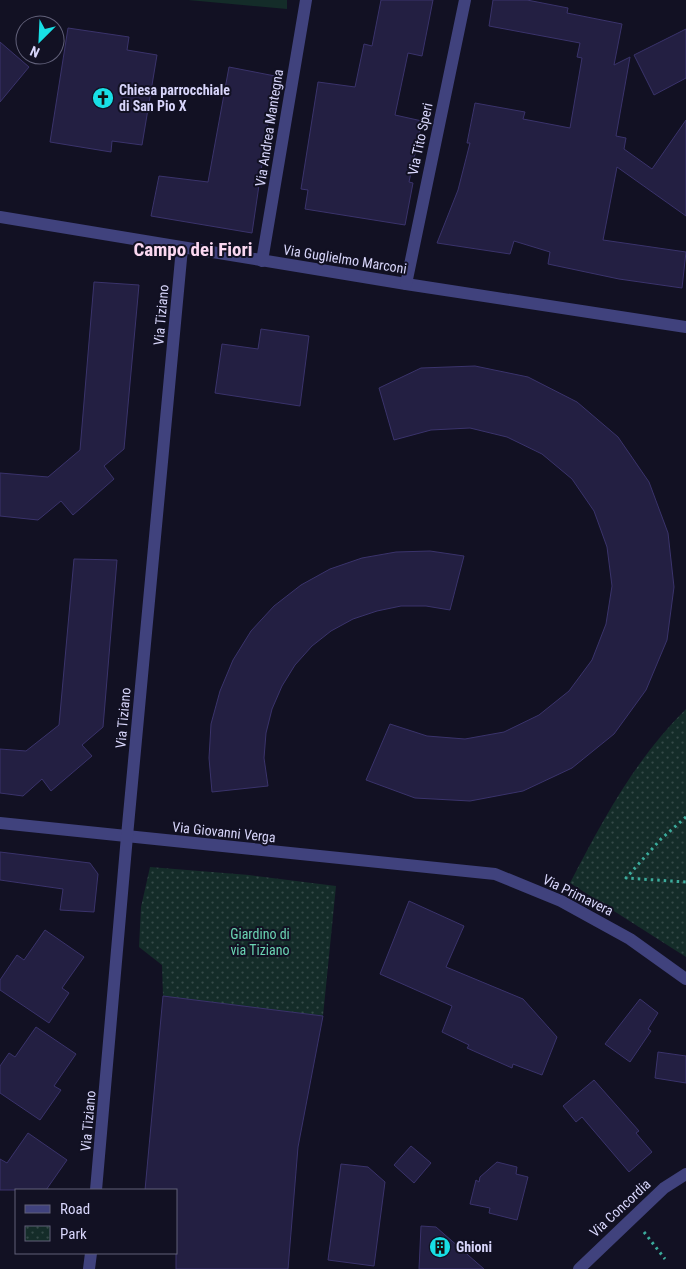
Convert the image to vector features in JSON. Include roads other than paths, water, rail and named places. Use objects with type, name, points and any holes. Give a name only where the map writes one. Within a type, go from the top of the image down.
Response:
[{"type":"street","name":"Via Andrea Mantegna","points":[[262,261],[306,0]]},
{"type":"street","name":"Via Tito Speri","points":[[406,284],[465,0]]},
{"type":"street","name":"Via Guglielmo Marconi","points":[[0,217],[262,261],[686,327]]},
{"type":"street","name":"Via Tiziano","points":[[96,1189],[126,836],[182,248]]},
{"type":"street","name":"Via Giovanni Verga","points":[[0,823],[344,860],[445,867]]},
{"type":"street","name":"Via Primavera","points":[[445,867],[495,874],[560,901],[630,939],[686,979]]},
{"type":"street","name":"Via Concordia","points":[[579,1269],[664,1188],[686,1174]]},
{"type":"street","points":[[89,1269],[91,1254]]},
{"type":"place","name":"Chiesa parrocchiale di San Pio X","points":[[103,98]]},
{"type":"place","name":"Ghioni","points":[[440,1247]]},
{"type":"district","name":"Campo dei Fiori","points":[[193,249]]},
{"type":"park label","name":"Giardino di via Tiziano","points":[[260,942]]}]
